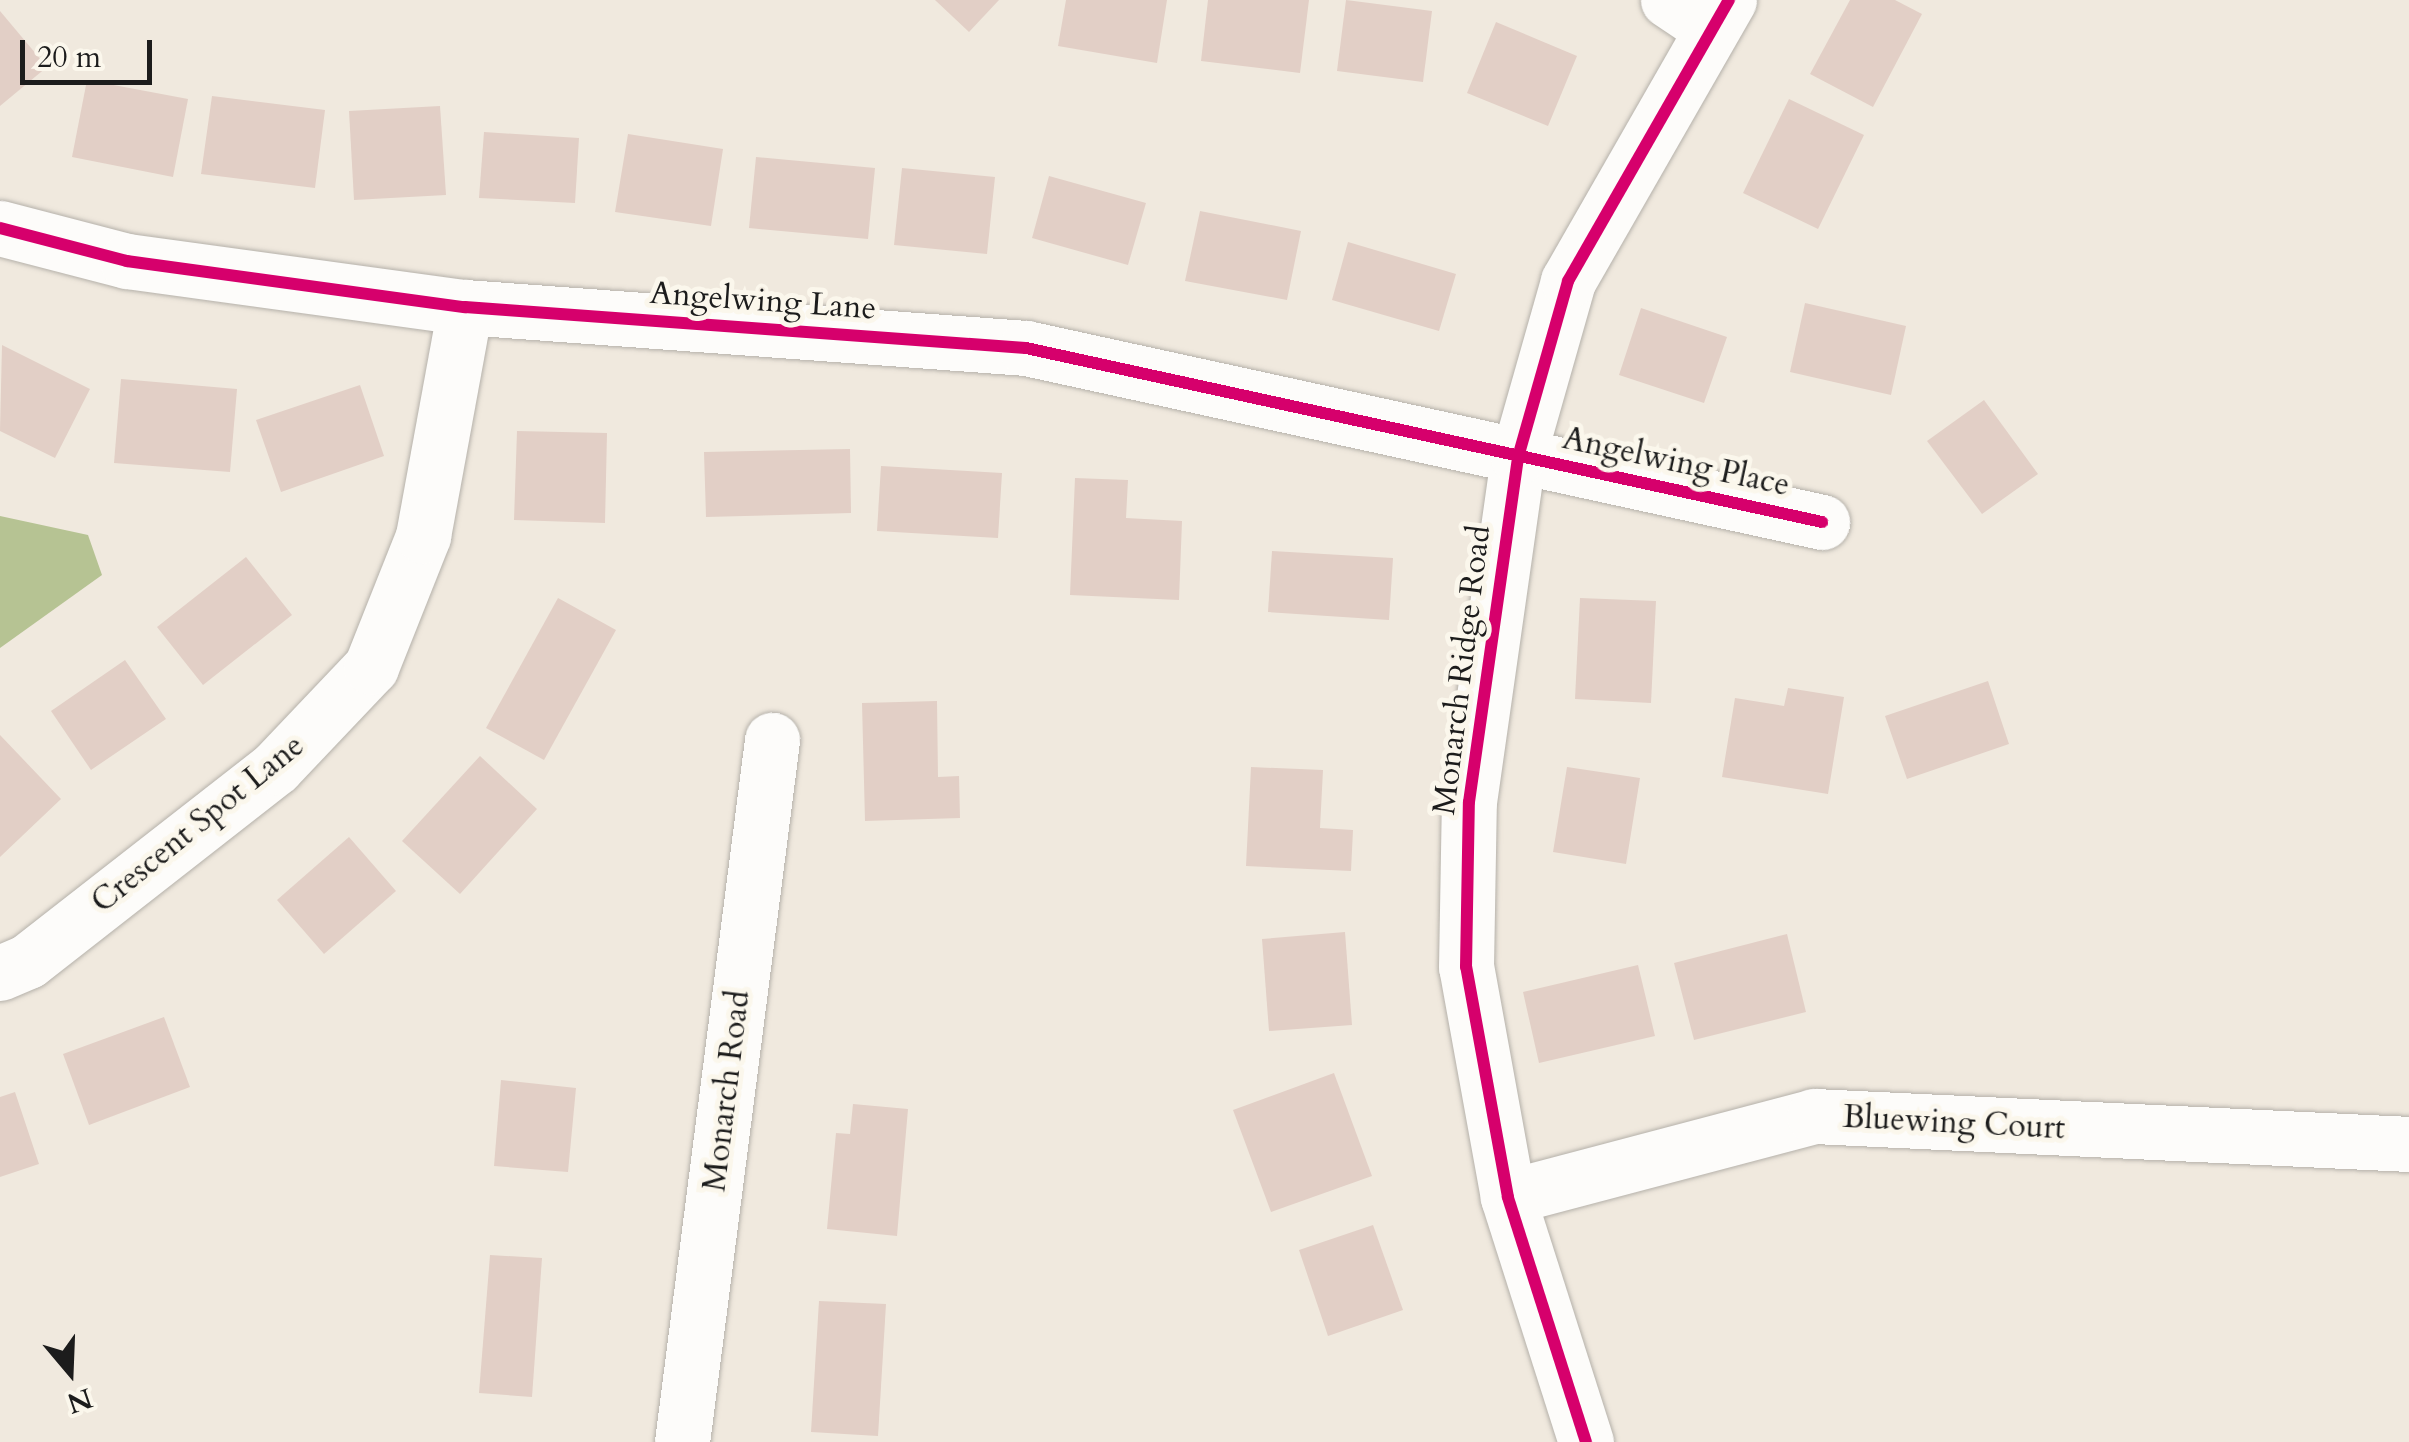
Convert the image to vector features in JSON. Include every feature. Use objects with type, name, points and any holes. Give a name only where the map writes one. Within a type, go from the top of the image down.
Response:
[{"type":"street","name":"Monarch Ridge Road","points":[[1586,1442],[1508,1197],[1466,967],[1470,802],[1518,456],[1568,281],[1702,9]]},
{"type":"street","name":"Angelwing Lane","points":[[0,228],[127,261],[465,307],[1026,348],[1518,456]]},
{"type":"street","name":"Crescent Spot Lane","points":[[0,973],[28,961],[276,767],[371,667],[423,536],[465,307]]},
{"type":"street","name":"Angelwing Place","points":[[1518,456],[1822,522]]},
{"type":"street","name":"Monarch Road","points":[[682,1442],[772,740]]},
{"type":"street","name":"Bluewing Court","points":[[1508,1197],[1814,1116],[2409,1144]]},
{"type":"green space","points":[[0,516],[88,535],[102,575],[0,648]]},
{"type":"building","points":[[935,0],[999,0],[969,32]]},
{"type":"building","points":[[1066,0],[1167,0],[1157,63],[1058,46]]},
{"type":"building","points":[[1208,0],[1309,0],[1300,73],[1201,61]]},
{"type":"building","points":[[1346,0],[1432,11],[1423,82],[1337,71]]},
{"type":"building","points":[[1850,0],[1895,0],[1922,14],[1873,107],[1810,74]]},
{"type":"building","points":[[0,11],[47,67],[0,106]]},
{"type":"building","points":[[1496,22],[1577,56],[1548,126],[1467,93]]},
{"type":"building","points":[[87,80],[188,99],[173,177],[72,157]]},
{"type":"building","points":[[212,96],[325,110],[315,188],[201,174]]},
{"type":"building","points":[[1789,99],[1864,135],[1818,229],[1743,193]]},
{"type":"building","points":[[440,106],[446,195],[354,200],[349,111]]},
{"type":"building","points":[[484,132],[579,138],[575,203],[479,198]]},
{"type":"building","points":[[628,134],[723,149],[711,226],[615,212]]},
{"type":"building","points":[[756,157],[875,168],[868,239],[749,228]]},
{"type":"building","points":[[902,168],[995,177],[987,254],[894,245]]},
{"type":"building","points":[[1049,176],[1146,203],[1128,265],[1032,238]]},
{"type":"building","points":[[1200,211],[1301,231],[1287,300],[1185,281]]},
{"type":"building","points":[[1348,242],[1456,274],[1439,331],[1332,300]]},
{"type":"building","points":[[1805,303],[1906,326],[1891,395],[1790,372]]},
{"type":"building","points":[[1641,308],[1727,337],[1704,403],[1619,375]]},
{"type":"building","points":[[2,345],[90,389],[55,458],[0,431]]},
{"type":"building","points":[[121,379],[237,389],[230,472],[114,463]]},
{"type":"building","points":[[360,385],[384,456],[281,492],[256,420]]},
{"type":"building","points":[[1984,400],[2038,474],[1982,514],[1927,441]]},
{"type":"building","points":[[517,431],[607,433],[605,523],[514,520]]},
{"type":"building","points":[[850,449],[851,513],[706,517],[704,452]]},
{"type":"building","points":[[881,466],[1002,473],[998,538],[877,531]]},
{"type":"building","points":[[1075,478],[1128,480],[1126,518],[1182,521],[1179,600],[1070,595]]},
{"type":"building","points":[[1272,551],[1393,558],[1389,620],[1268,612]]},
{"type":"building","points":[[246,557],[292,615],[203,685],[157,627]]},
{"type":"building","points":[[558,598],[616,630],[544,760],[486,728]]},
{"type":"building","points":[[1580,598],[1656,601],[1651,703],[1575,699]]},
{"type":"building","points":[[125,660],[166,719],[91,770],[51,711]]},
{"type":"building","points":[[1988,681],[2009,744],[1907,779],[1885,716]]},
{"type":"building","points":[[1788,688],[1844,697],[1828,794],[1722,777],[1735,698],[1784,706]]},
{"type":"building","points":[[937,701],[938,777],[959,776],[960,818],[865,821],[862,703]]},
{"type":"building","points":[[0,735],[61,799],[0,857]]},
{"type":"building","points":[[480,756],[537,809],[460,894],[402,841]]},
{"type":"building","points":[[1251,767],[1323,770],[1320,828],[1353,830],[1351,871],[1246,866]]},
{"type":"building","points":[[1567,767],[1640,778],[1626,864],[1553,852]]},
{"type":"building","points":[[349,837],[396,891],[324,954],[277,900]]},
{"type":"building","points":[[1345,932],[1352,1025],[1269,1031],[1262,939]]},
{"type":"building","points":[[1787,934],[1806,1012],[1694,1040],[1674,963]]},
{"type":"building","points":[[1638,965],[1655,1036],[1539,1063],[1523,992]]},
{"type":"building","points":[[164,1017],[190,1087],[89,1125],[63,1054]]},
{"type":"building","points":[[1334,1073],[1372,1176],[1271,1212],[1233,1110]]},
{"type":"building","points":[[501,1080],[576,1088],[568,1172],[494,1166]]},
{"type":"building","points":[[15,1092],[39,1164],[0,1177],[0,1097]]},
{"type":"building","points":[[853,1104],[908,1109],[897,1236],[827,1229],[836,1133],[850,1134]]},
{"type":"building","points":[[1373,1225],[1403,1310],[1328,1336],[1299,1250]]},
{"type":"building","points":[[490,1255],[542,1258],[532,1397],[479,1393]]},
{"type":"building","points":[[819,1301],[886,1304],[878,1436],[811,1432]]},
{"type":"cycle path","points":[[1586,1442],[1508,1197],[1466,967],[1469,802],[1518,457],[1568,281],[1729,0]]},
{"type":"cycle path","points":[[0,228],[127,261],[465,307],[1026,348],[1822,522]]}]
